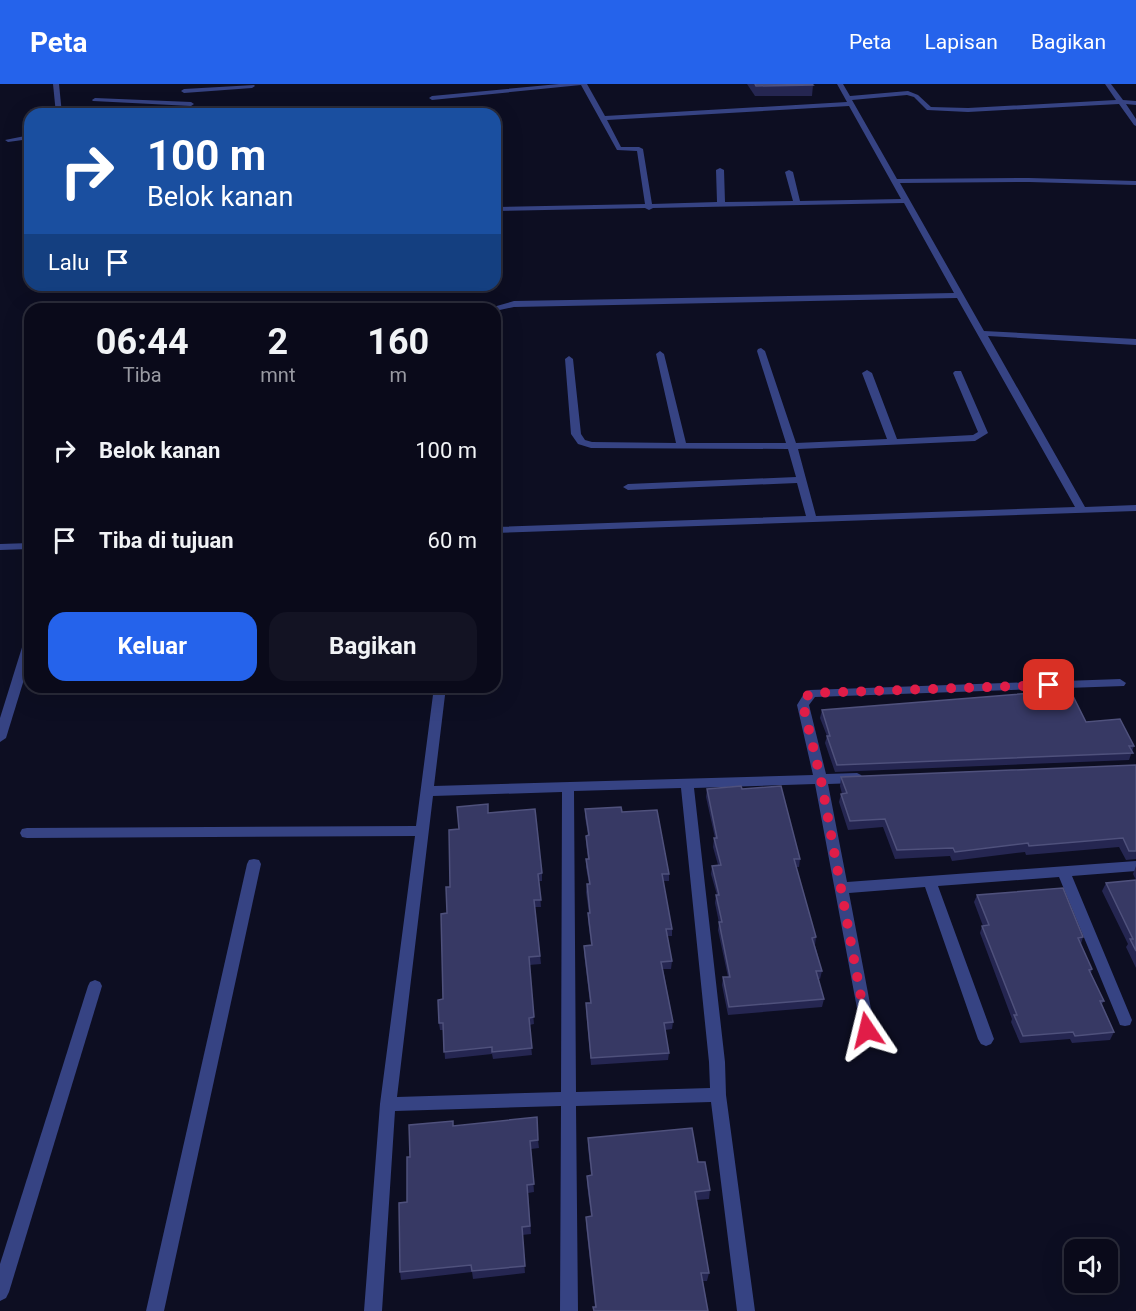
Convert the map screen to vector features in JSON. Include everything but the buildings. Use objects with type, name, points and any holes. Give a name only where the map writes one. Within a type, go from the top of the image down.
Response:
[{"type":"street","points":[[56,84],[58,108]]},
{"type":"street","points":[[432,98],[579,84]]},
{"type":"street","points":[[584,84],[620,149],[639,149],[642,153],[650,208]]},
{"type":"street","points":[[840,84],[848,102],[895,181],[903,201],[960,295],[1082,510]]},
{"type":"street","points":[[1108,84],[1136,124]]},
{"type":"street","points":[[193,108],[182,87],[252,86]]},
{"type":"street","points":[[604,118],[829,106],[908,93],[916,96],[929,109],[968,110],[1108,102],[1136,103]]},
{"type":"street","points":[[95,100],[191,104]]},
{"type":"street","points":[[8,140],[24,138]]},
{"type":"street","points":[[720,170],[721,206]]},
{"type":"street","points":[[789,172],[797,203]]},
{"type":"street","points":[[895,181],[1029,180],[1136,183]]},
{"type":"street","points":[[501,209],[650,208],[903,201]]},
{"type":"street","points":[[501,307],[514,304],[960,295]]},
{"type":"street","points":[[981,333],[1136,342]]},
{"type":"street","points":[[761,351],[792,446],[812,519]]},
{"type":"street","points":[[660,354],[682,446]]},
{"type":"street","points":[[569,359],[576,434],[581,442],[591,445],[792,446],[975,438],[983,434],[958,373]]},
{"type":"street","points":[[867,373],[893,441]]},
{"type":"street","points":[[628,487],[802,480]]},
{"type":"street","points":[[501,530],[1136,508]]},
{"type":"street","points":[[0,547],[24,546]]},
{"type":"street","points":[[0,738],[24,660]]},
{"type":"street","points":[[867,1030],[821,780],[803,705],[808,695],[1120,683]]},
{"type":"street","points":[[373,1311],[388,1104],[439,693]]},
{"type":"street","points":[[426,791],[868,778]]},
{"type":"street","points":[[687,783],[717,1062],[718,1095],[746,1311]]},
{"type":"street","points":[[568,787],[569,1311]]},
{"type":"street","points":[[27,833],[421,831]]},
{"type":"street","points":[[155,1311],[254,864]]},
{"type":"street","points":[[842,888],[1136,866]]},
{"type":"street","points":[[1063,870],[1125,1020]]},
{"type":"street","points":[[930,882],[986,1039]]},
{"type":"street","points":[[0,1292],[95,986]]},
{"type":"street","points":[[388,1104],[718,1095]]},
{"type":"route","points":[[867,1030],[842,888],[821,780],[803,705],[804,700],[808,695],[814,693],[1049,685]]}]
